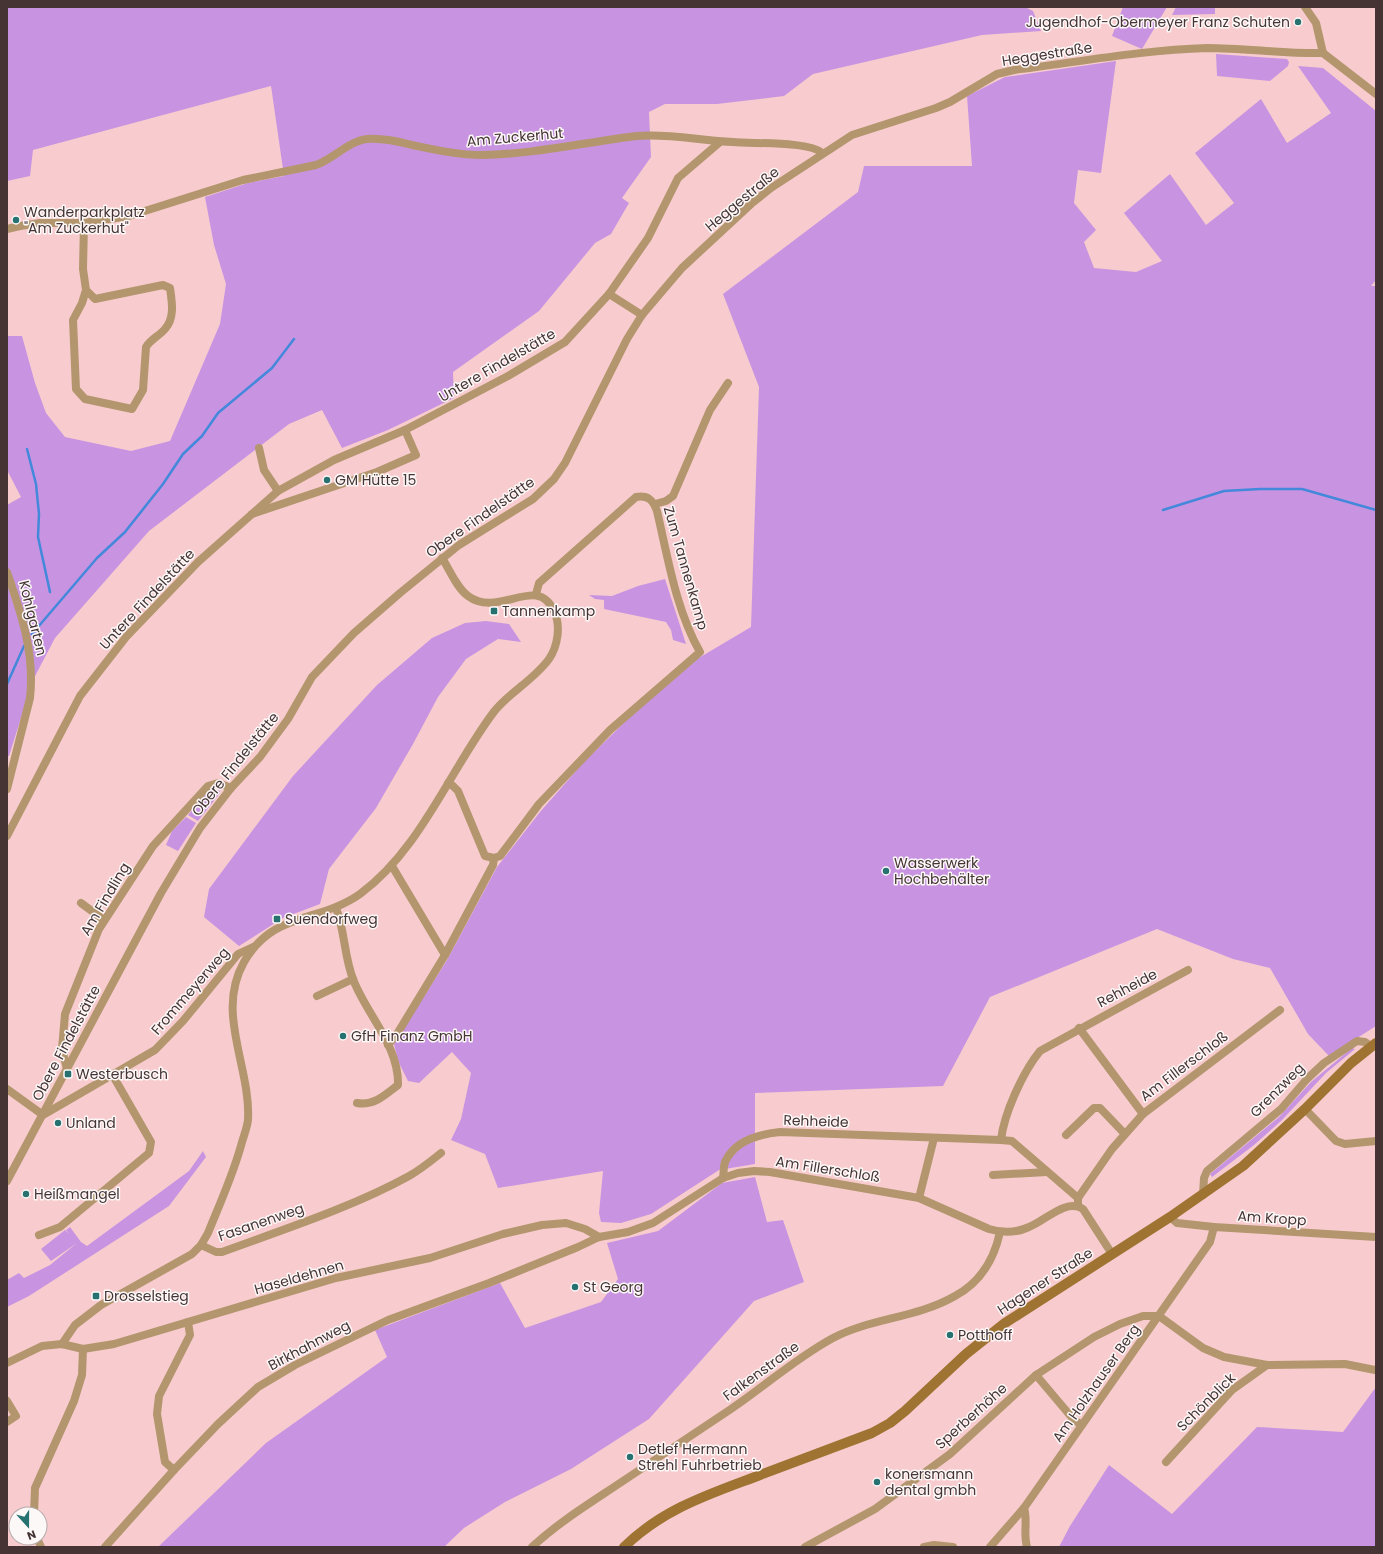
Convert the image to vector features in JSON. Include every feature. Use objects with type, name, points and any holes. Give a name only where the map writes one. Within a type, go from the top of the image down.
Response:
[{"type":"main road","name":"Hagener Straße","points":[[624,1547],[648,1526],[678,1507],[872,1433],[890,1423],[966,1354],[998,1328],[1203,1195],[1260,1152],[1305,1110],[1351,1062],[1374,1044]]},
{"type":"street","points":[[1305,7],[1316,23],[1323,52],[1376,94]]},
{"type":"street","name":"Heggestraße","points":[[706,246],[771,188],[852,135],[936,108],[950,102],[997,74],[1014,70],[1143,54],[1208,48],[1299,54],[1323,52]]},
{"type":"street","name":"Am Zuckerhut","points":[[7,229],[40,223],[84,223],[129,216],[242,180],[316,165],[364,140],[380,138],[458,154],[485,155],[598,143],[637,136],[655,136],[720,142],[793,145],[818,149],[822,154]]},
{"type":"street","name":"Untere Findelstätte","points":[[7,836],[80,696],[126,637],[198,562],[247,516],[278,491],[334,460],[405,430],[508,376],[565,342],[609,294],[648,238],[678,178],[720,142]]},
{"type":"street","points":[[84,223],[82,269],[86,290],[82,303],[73,320],[76,389],[85,399],[132,409],[143,390],[146,347],[149,342],[165,329],[170,319],[172,306],[170,288],[163,285],[95,299],[86,290]]},
{"type":"street","name":"Obere Findelstätte","points":[[7,1181],[161,893],[200,828],[231,788],[270,745],[288,719],[312,677],[354,633],[442,558],[459,545],[533,498],[554,479],[565,463],[627,339],[642,315],[682,268],[706,246]]},
{"type":"street","points":[[609,294],[642,315]]},
{"type":"street","points":[[655,504],[673,496],[710,410],[728,383]]},
{"type":"street","name":"Untere Findelstätte","points":[[247,516],[377,472],[416,455],[405,430]]},
{"type":"street","points":[[259,448],[264,470],[278,491]]},
{"type":"street","name":"Zum Tannenkamp","points":[[388,1045],[398,1034],[445,955],[493,864],[494,858],[500,856],[543,799],[610,730],[700,652],[694,641],[677,592],[655,504],[651,499],[644,496],[636,497],[539,583],[536,594]]},
{"type":"street","points":[[201,1245],[208,1233],[239,1156],[248,1122],[247,1098],[232,1015],[234,987],[243,964],[254,947],[266,936],[288,922],[336,908],[360,894],[392,866],[411,841],[494,712],[549,659],[556,644],[558,629],[556,614],[551,604],[543,596],[536,594],[494,604],[481,602],[468,596],[459,586],[442,558]]},
{"type":"street","name":"Kohlgarten","points":[[7,572],[27,636],[32,682],[30,698],[7,789]]},
{"type":"street","name":"Am Findling","points":[[67,1069],[62,1049],[65,1014],[104,920],[153,846],[208,786],[218,783],[231,788]]},
{"type":"street","points":[[448,783],[458,791],[485,856],[494,858]]},
{"type":"street","points":[[392,866],[445,955]]},
{"type":"street","points":[[81,903],[104,920]]},
{"type":"street","points":[[336,908],[340,919],[353,979],[388,1045],[398,1076],[398,1085],[376,1101],[366,1105],[356,1103]]},
{"type":"street","name":"Frommeyerweg","points":[[43,1115],[155,1050],[183,1021],[238,954],[254,947]]},
{"type":"street","name":"Rehheide","points":[[1001,1140],[1006,1114],[1032,1061],[1040,1051],[1079,1028],[1188,970]]},
{"type":"street","points":[[317,996],[353,979]]},
{"type":"street","name":"Am Fillerschloß","points":[[578,1247],[598,1237],[628,1232],[653,1223],[723,1178],[738,1173],[754,1171],[770,1172],[919,1198],[989,1229],[1000,1232],[1018,1231],[1078,1202],[1112,1149],[1124,1133],[1143,1114],[1280,1010]]},
{"type":"street","points":[[1079,1028],[1143,1114]]},
{"type":"street","name":"Grenzweg","points":[[1203,1195],[1204,1178],[1207,1171],[1281,1109],[1307,1079],[1324,1063],[1357,1042],[1374,1044]]},
{"type":"street","points":[[39,1235],[60,1227],[149,1153],[151,1142],[112,1074]]},
{"type":"street","points":[[7,1089],[43,1115]]},
{"type":"street","points":[[1066,1135],[1094,1108],[1100,1108],[1124,1133]]},
{"type":"street","points":[[1305,1110],[1336,1141],[1345,1144],[1376,1141]]},
{"type":"street","name":"Rehheide","points":[[723,1178],[725,1160],[739,1145],[764,1134],[780,1132],[1001,1140],[1012,1141],[1078,1202]]},
{"type":"street","points":[[919,1198],[934,1138]]},
{"type":"street","name":"Fasanenweg","points":[[62,1344],[75,1325],[101,1304],[113,1296],[184,1259],[201,1245],[216,1252],[222,1252],[305,1221],[376,1192],[410,1176],[441,1153]]},
{"type":"street","points":[[993,1175],[1047,1172]]},
{"type":"street","points":[[1078,1202],[1112,1254]]},
{"type":"street","name":"Am Kropp","points":[[1170,1217],[1177,1224],[1376,1237]]},
{"type":"street","name":"Haseldehnen","points":[[7,1363],[42,1346],[62,1344],[83,1349],[114,1344],[336,1278],[430,1258],[503,1234],[542,1225],[566,1223],[585,1229],[598,1237]]},
{"type":"street","name":"Am Holzhauser Berg","points":[[990,1547],[1024,1508],[1159,1316],[1210,1242],[1214,1227]]},
{"type":"street","name":"Falkenstraße","points":[[532,1547],[549,1532],[584,1507],[733,1408],[800,1357],[834,1338],[866,1324],[929,1308],[955,1296],[977,1281],[989,1265],[996,1248],[1000,1232]]},
{"type":"street","name":"Birkhahnweg","points":[[105,1547],[174,1470],[218,1424],[258,1387],[295,1365],[388,1320],[578,1247]]},
{"type":"street","name":"Sperberhöhe","points":[[805,1547],[875,1509],[950,1454],[1036,1375],[1094,1337],[1120,1324],[1143,1316],[1159,1316]]},
{"type":"street","name":"Schönblick","points":[[1159,1316],[1203,1348],[1224,1357],[1267,1365],[1345,1364],[1375,1370]]},
{"type":"street","points":[[174,1470],[165,1462],[157,1414],[159,1396],[190,1335],[188,1322]]},
{"type":"street","points":[[34,1506],[35,1488],[74,1401],[80,1382],[83,1349]]},
{"type":"street","name":"Schönblick","points":[[1166,1462],[1232,1390],[1267,1365]]},
{"type":"street","points":[[1036,1375],[1074,1420],[1082,1426]]},
{"type":"street","points":[[7,1401],[16,1416],[7,1422]]},
{"type":"street","points":[[1024,1508],[1027,1517],[1024,1537],[1027,1547]]},
{"type":"street","points":[[924,1547],[934,1545],[953,1547]]},
{"type":"shaded area","points":[[7,7],[1025,7],[1033,11],[1041,31],[982,35],[813,74],[784,96],[717,104],[665,104],[649,112],[651,157],[622,198],[629,203],[611,234],[595,243],[539,311],[453,372],[454,398],[388,430],[342,448],[322,410],[289,424],[149,531],[55,638],[33,680],[9,756],[7,756],[7,505],[21,497],[7,470],[7,336],[22,336],[35,383],[46,413],[65,437],[131,451],[170,441],[220,324],[226,284],[214,245],[205,197],[248,183],[284,176],[271,86],[33,150],[30,176],[7,181]]},
{"type":"shaded area","points":[[1123,7],[1167,7],[1142,49],[1112,36]]},
{"type":"shaded area","points":[[1176,7],[1215,7],[1215,14],[1172,15]]},
{"type":"shaded area","points":[[1216,54],[1287,59],[1289,62],[1288,66],[1270,81],[1217,76]]},
{"type":"shaded area","points":[[1116,61],[1101,173],[1078,170],[1074,203],[1096,230],[1084,242],[1094,268],[1136,272],[1162,261],[1124,213],[1170,174],[1206,225],[1234,203],[1195,153],[1261,99],[1287,143],[1331,113],[1298,66],[1323,68],[1376,111],[1376,280],[1371,286],[1376,286],[1376,1026],[1329,1056],[1308,1034],[1270,968],[1233,959],[1157,929],[990,997],[943,1086],[755,1093],[755,1164],[719,1170],[651,1214],[621,1223],[601,1222],[599,1213],[603,1171],[498,1188],[485,1154],[451,1140],[461,1119],[471,1073],[452,1052],[419,1083],[408,1081],[398,1061],[394,1044],[447,960],[497,867],[540,812],[584,762],[636,711],[697,659],[751,627],[759,387],[723,294],[858,192],[864,166],[972,166],[967,96],[1005,77]]},
{"type":"shaded area","points":[[665,579],[686,644],[673,640],[671,630],[666,622],[604,609],[604,600],[595,599],[589,595],[612,596],[638,586]]},
{"type":"shaded area","points":[[486,621],[509,624],[521,642],[498,639],[466,659],[438,697],[376,808],[329,869],[320,904],[283,918],[239,946],[204,917],[209,889],[293,776],[377,685],[432,638],[465,623]]},
{"type":"shaded area","points":[[211,788],[220,791],[220,793],[198,821],[188,815]]},
{"type":"shaded area","points":[[186,817],[196,823],[178,851],[166,845],[172,831]]},
{"type":"shaded area","points":[[1352,1048],[1355,1049],[1326,1073],[1282,1120],[1254,1145],[1212,1177],[1210,1174],[1279,1117],[1311,1082]]},
{"type":"shaded area","points":[[203,1151],[206,1157],[169,1206],[29,1296],[7,1307],[7,1280],[19,1273],[24,1278],[50,1265],[77,1243],[51,1261],[41,1249],[65,1230],[69,1234],[66,1230],[70,1227],[81,1242],[87,1246],[189,1171]]},
{"type":"shaded area","points":[[755,1177],[767,1222],[783,1220],[804,1282],[754,1301],[649,1419],[571,1469],[505,1502],[464,1528],[444,1547],[158,1547],[266,1443],[387,1357],[375,1330],[500,1283],[525,1328],[601,1302],[618,1279],[607,1243],[658,1231],[722,1183]]},
{"type":"shaded area","points":[[1376,1387],[1376,1547],[1059,1547],[1070,1526],[1109,1465],[1172,1514],[1257,1427],[1343,1432]]},
{"type":"waterway","points":[[32,634],[97,558],[125,532],[163,484],[183,454],[202,436],[218,413],[272,368],[294,339]]},
{"type":"waterway","points":[[27,449],[36,484],[39,514],[38,537],[50,592]]},
{"type":"waterway","points":[[1163,510],[1224,491],[1260,489],[1302,489],[1376,510]]},
{"type":"waterway","points":[[7,684],[24,646]]},
{"type":"place","name":"Jugendhof-Obermeyer Franz Schuten","points":[[1298,22]]},
{"type":"place","name":"Wanderparkplatz \"Am Zuckerhut\"","points":[[16,220]]},
{"type":"place","name":"GM Hütte 15","points":[[327,480]]},
{"type":"place","name":"Tannenkamp","points":[[494,611]]},
{"type":"place","name":"Wasserwerk Hochbehälter","points":[[886,871]]},
{"type":"place","name":"Suendorfweg","points":[[277,919]]},
{"type":"place","name":"GfH Finanz GmbH","points":[[343,1036]]},
{"type":"place","name":"Westerbusch","points":[[68,1074]]},
{"type":"place","name":"Unland","points":[[58,1123]]},
{"type":"place","name":"Heißmangel","points":[[26,1194]]},
{"type":"place","name":"St Georg","points":[[575,1287]]},
{"type":"place","name":"Drosselstieg","points":[[96,1296]]},
{"type":"place","name":"Potthoff","points":[[950,1335]]},
{"type":"place","name":"Detlef Hermann Strehl Fuhrbetrieb","points":[[630,1457]]},
{"type":"place","name":"konersmann dental gmbh","points":[[877,1482]]}]
